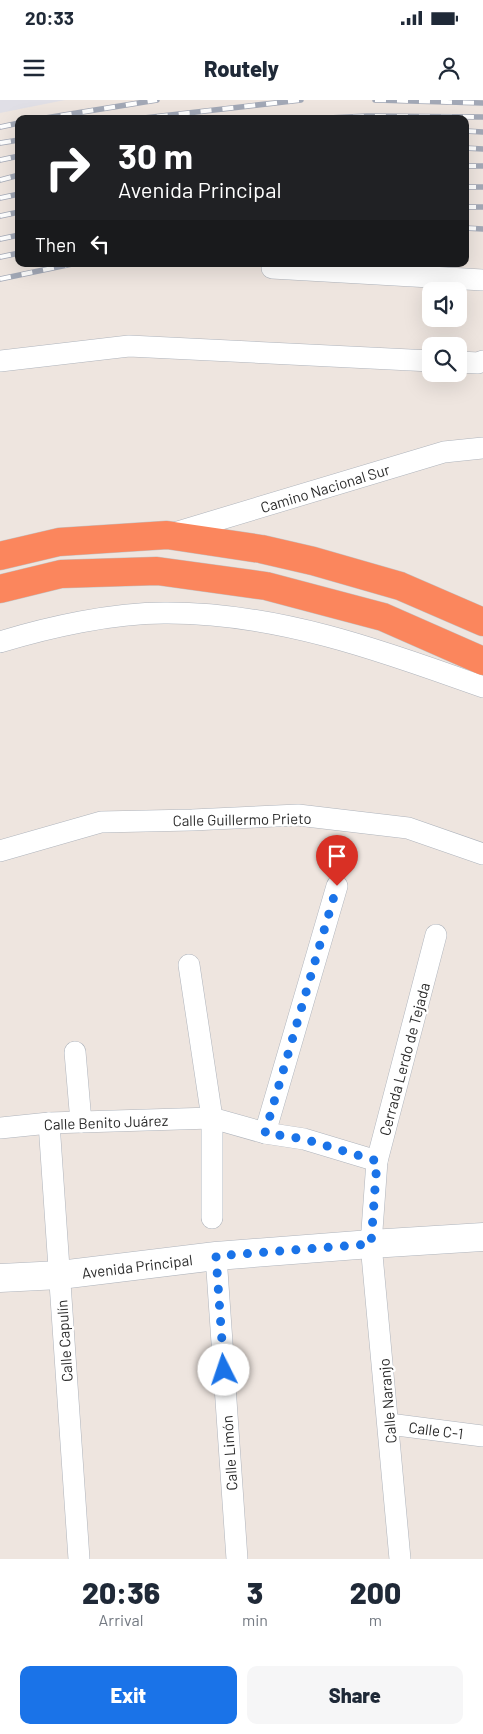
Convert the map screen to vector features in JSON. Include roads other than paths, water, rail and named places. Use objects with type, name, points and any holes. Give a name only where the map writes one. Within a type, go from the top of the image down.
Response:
[{"type":"highway","points":[[0,556],[59,542],[168,535],[261,549],[313,561],[400,586],[483,622]]},
{"type":"highway","points":[[0,589],[60,574],[157,571],[266,586],[383,617],[483,661]]},
{"type":"street","points":[[272,268],[483,280]]},
{"type":"street","points":[[0,361],[130,346],[422,361]]},
{"type":"street","points":[[467,362],[478,363],[483,361]]},
{"type":"street","name":"Camino Nacional Sur","points":[[168,535],[444,452],[483,448]]},
{"type":"street","points":[[0,642],[27,634],[89,621],[162,613],[211,615],[289,627],[345,641],[483,687]]},
{"type":"street","name":"Calle Guillermo Prieto","points":[[0,851],[101,822],[298,815],[408,828],[483,854]]},
{"type":"street","points":[[265,1133],[337,886]]},
{"type":"street","name":"Cerrada Lerdo de Tejada","points":[[371,1244],[377,1161],[436,935]]},
{"type":"street","points":[[189,965],[212,1118],[212,1218]]},
{"type":"street","points":[[74,1052],[81,1122]]},
{"type":"street","name":"Calle Benito Juárez","points":[[0,1128],[48,1123],[212,1118],[265,1133],[304,1139],[377,1161]]},
{"type":"street","name":"Calle Capulín","points":[[48,1123],[79,1559]]},
{"type":"street","name":"Avenida Principal","points":[[0,1278],[60,1275],[216,1256],[483,1237]]},
{"type":"street","name":"Calle Naranjo","points":[[371,1244],[400,1559]]},
{"type":"street","name":"Calle Limón","points":[[216,1256],[236,1559]]},
{"type":"street","name":"Calle C-1","points":[[389,1424],[483,1436]]},
{"type":"railway","points":[[64,115],[157,100]]},
{"type":"railway","points":[[170,115],[301,100]]},
{"type":"railway","points":[[375,100],[483,103]]},
{"type":"railway","points":[[469,117],[483,117]]},
{"type":"railway","points":[[0,127],[15,124]]},
{"type":"railway","points":[[469,131],[483,132]]},
{"type":"railway","points":[[0,143],[15,141]]},
{"type":"railway","points":[[469,148],[483,149]]},
{"type":"railway","points":[[0,160],[15,157]]},
{"type":"railway","points":[[469,166],[483,166]]},
{"type":"railway","points":[[0,180],[15,176]]},
{"type":"railway","points":[[469,187],[483,187]]},
{"type":"railway","points":[[0,198],[15,195]]},
{"type":"railway","points":[[469,207],[483,207]]},
{"type":"railway","points":[[0,216],[15,213]]},
{"type":"railway","points":[[469,228],[483,229]]},
{"type":"railway","points":[[0,239],[15,236]]},
{"type":"railway","points":[[0,257],[15,254]]},
{"type":"railway","points":[[0,279],[58,267]]}]
